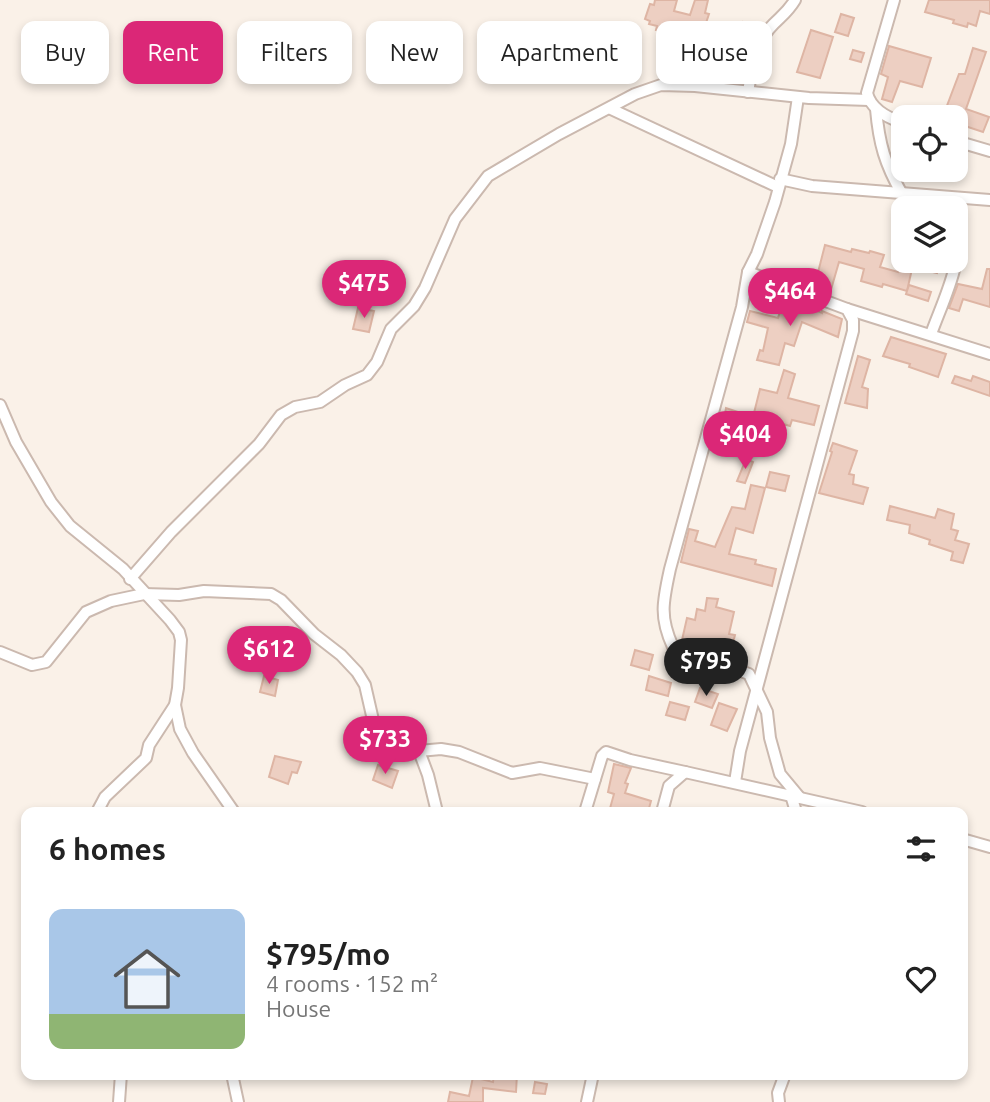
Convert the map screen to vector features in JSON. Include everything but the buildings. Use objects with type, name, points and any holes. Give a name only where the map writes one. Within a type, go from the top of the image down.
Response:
[{"type":"street","points":[[748,92],[754,55],[770,28],[788,12],[795,0]]},
{"type":"street","points":[[894,0],[868,84],[878,138],[887,168],[902,194]]},
{"type":"street","points":[[130,579],[171,532],[259,444],[281,415],[295,407],[320,402],[345,385],[367,375],[377,362],[391,329],[414,306],[425,288],[455,219],[488,176],[635,94],[661,85],[695,86],[872,105],[891,116]]},
{"type":"street","points":[[796,807],[796,796],[780,774],[770,738],[767,712],[749,674],[673,647],[665,630],[662,612],[670,569],[742,307],[748,272],[757,254],[791,144],[798,97]]},
{"type":"street","points":[[611,108],[779,183],[935,196]]},
{"type":"street","points":[[968,145],[990,151]]},
{"type":"street","points":[[968,202],[990,200]]},
{"type":"street","points":[[748,272],[847,309],[990,354]]},
{"type":"street","points":[[931,334],[951,273]]},
{"type":"street","points":[[735,782],[740,751],[853,331],[853,320],[847,309]]},
{"type":"street","points":[[0,405],[16,442],[51,502],[70,526],[123,569],[178,632],[181,651],[175,705],[180,729],[193,753],[231,807]]},
{"type":"street","points":[[0,652],[32,665],[46,662],[86,612],[111,601],[144,594],[179,595],[204,591],[271,594],[281,600],[314,634],[341,654],[365,685],[373,719],[381,731],[396,743],[419,751],[441,749],[458,752],[512,773],[540,768],[595,779]]},
{"type":"street","points":[[100,807],[105,797],[146,758],[149,745],[175,705]]},
{"type":"street","points":[[419,751],[436,807]]},
{"type":"street","points":[[587,807],[602,756],[606,752],[630,760],[841,807]]},
{"type":"street","points":[[664,807],[669,786],[685,772]]},
{"type":"street","points":[[968,841],[990,847]]},
{"type":"street","points":[[119,1102],[121,1080]]},
{"type":"street","points":[[233,1080],[238,1102]]},
{"type":"street","points":[[587,1102],[592,1080]]},
{"type":"street","points":[[779,1102],[782,1080]]}]
